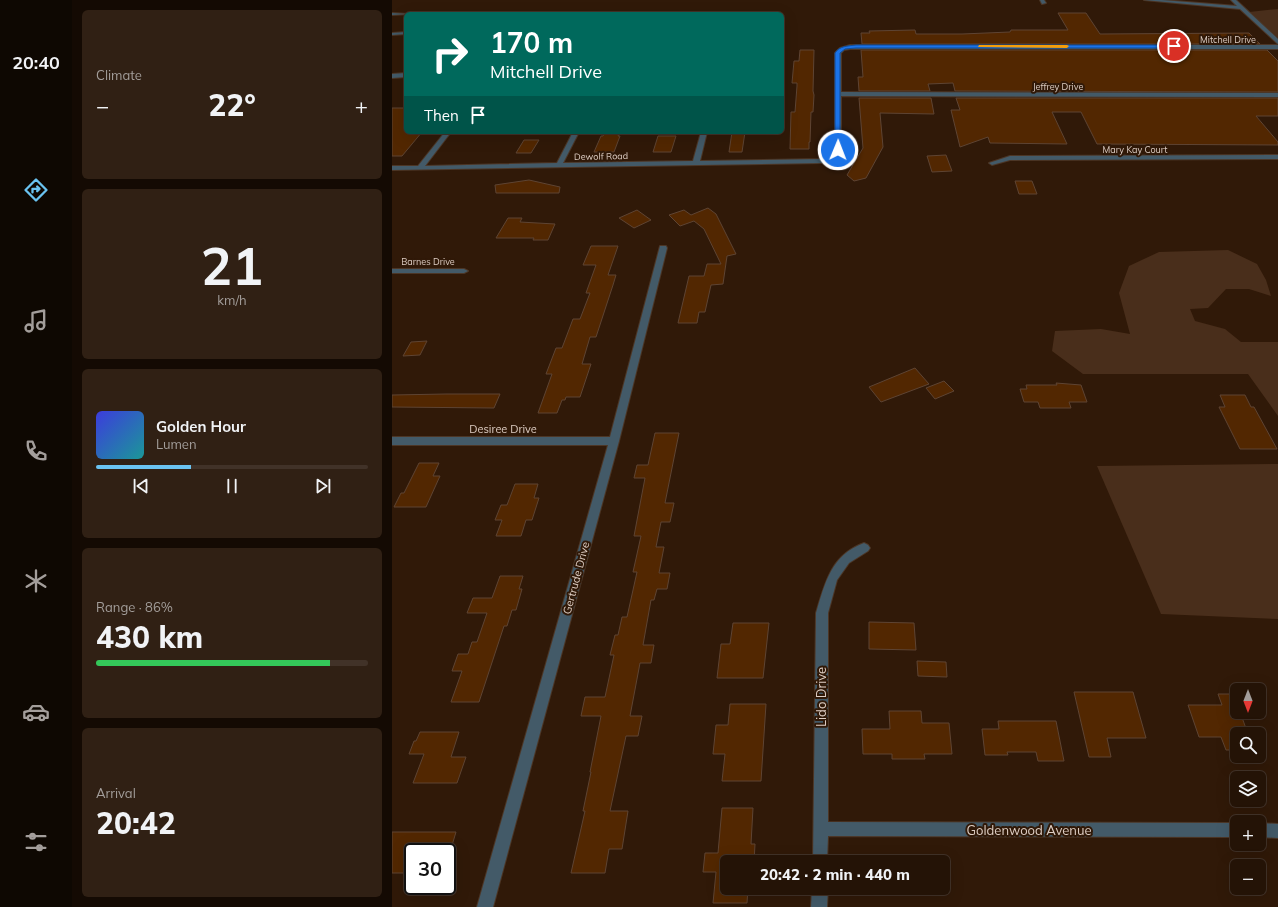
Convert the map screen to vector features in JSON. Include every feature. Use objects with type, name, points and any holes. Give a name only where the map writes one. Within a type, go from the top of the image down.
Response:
[{"type":"street","points":[[1146,0],[1241,8]]},
{"type":"street","points":[[1233,0],[1278,42]]},
{"type":"street","points":[[392,14],[404,14]]},
{"type":"street","points":[[392,34],[404,33]]},
{"type":"street","name":"Mitchell Drive","points":[[838,94],[838,53],[842,49],[856,46],[1278,47]]},
{"type":"street","points":[[392,76],[404,76]]},
{"type":"street","name":"Jeffrey Drive","points":[[838,94],[1278,95]]},
{"type":"street","name":"Dewolf Road","points":[[392,168],[810,162],[826,160],[837,153],[838,94]]},
{"type":"street","points":[[420,167],[446,134]]},
{"type":"street","points":[[559,165],[575,134]]},
{"type":"street","points":[[696,164],[704,134]]},
{"type":"street","name":"Mary Kay Court","points":[[992,163],[1010,158],[1278,157]]},
{"type":"street","name":"Gertrude Drive","points":[[485,907],[614,441],[664,248]]},
{"type":"street","name":"Barnes Drive","points":[[392,271],[464,271]]},
{"type":"street","name":"Desiree Drive","points":[[392,441],[614,441]]},
{"type":"street","name":"Lido Drive","points":[[820,855],[822,613],[832,578],[845,560],[864,548]]},
{"type":"street","name":"Goldenwood Avenue","points":[[820,830],[1230,830]]},
{"type":"street","points":[[1266,830],[1278,830]]},
{"type":"street","points":[[819,907],[820,895]]},
{"type":"shaded area","points":[[1278,9],[1278,38],[1249,12]]},
{"type":"shaded area","points":[[1228,250],[1257,264],[1266,280],[1271,296],[1249,289],[1226,289],[1208,308],[1190,309],[1195,321],[1225,329],[1241,342],[1278,342],[1278,416],[1248,374],[1083,374],[1052,351],[1055,331],[1101,329],[1130,334],[1119,293],[1129,266],[1159,252]]},
{"type":"shaded area","points":[[1278,464],[1278,619],[1161,614],[1097,466]]},
{"type":"building","points":[[1058,13],[1086,13],[1100,34],[1249,33],[1260,44],[862,44],[861,33],[870,33],[869,31],[915,30],[916,34],[962,34],[1010,32],[1011,30],[1068,30]]},
{"type":"building","points":[[800,50],[814,50],[814,95],[813,112],[811,112],[810,142],[809,149],[790,149],[791,112],[795,112],[797,86],[797,83],[792,83],[794,61],[799,61]]},
{"type":"building","points":[[861,50],[1267,50],[1278,61],[1278,92],[955,91],[953,83],[928,84],[930,91],[859,91],[858,77],[863,77]]},
{"type":"building","points":[[859,98],[931,98],[934,114],[880,113],[883,147],[866,178],[854,181],[847,175],[863,148]]},
{"type":"building","points":[[956,98],[1278,98],[1278,116],[1256,116],[1278,142],[1278,145],[1097,144],[1081,112],[1052,112],[1067,144],[990,143],[988,137],[960,147],[951,110],[960,110]]},
{"type":"building","points":[[392,108],[404,108],[404,134],[420,134],[402,156],[392,156]]},
{"type":"building","points":[[604,134],[619,134],[618,136],[620,136],[614,152],[594,152],[601,136]]},
{"type":"building","points":[[732,134],[745,134],[742,152],[729,152]]},
{"type":"building","points":[[658,136],[676,136],[671,152],[653,152]]},
{"type":"building","points":[[524,140],[539,140],[531,153],[516,153]]},
{"type":"building","points":[[946,155],[952,171],[932,172],[927,156]]},
{"type":"building","points":[[529,180],[560,187],[559,193],[496,193],[495,185]]},
{"type":"building","points":[[1015,181],[1032,181],[1037,194],[1019,194]]},
{"type":"building","points":[[708,208],[716,214],[736,254],[727,256],[723,284],[711,285],[705,312],[699,312],[697,323],[678,323],[689,276],[704,276],[707,264],[721,264],[704,229],[694,221],[680,226],[669,215],[684,210],[691,215]]},
{"type":"building","points":[[637,210],[651,220],[634,228],[619,218]]},
{"type":"building","points":[[508,218],[522,218],[520,222],[555,224],[548,240],[533,240],[534,238],[496,238]]},
{"type":"building","points":[[591,246],[618,246],[608,275],[616,275],[613,285],[596,337],[590,337],[582,364],[591,364],[580,397],[566,397],[565,400],[562,400],[557,413],[538,413],[552,374],[546,374],[556,348],[562,348],[573,319],[580,319],[590,293],[586,293],[596,265],[583,265]]},
{"type":"building","points":[[427,341],[420,355],[403,356],[411,342]]},
{"type":"building","points":[[915,368],[929,384],[881,402],[869,387]]},
{"type":"building","points":[[944,381],[954,391],[935,399],[926,388]]},
{"type":"building","points":[[1056,383],[1081,385],[1087,402],[1069,402],[1071,408],[1040,408],[1038,402],[1024,402],[1020,389],[1027,389],[1026,385],[1057,385]]},
{"type":"building","points":[[500,394],[494,408],[392,407],[392,395]]},
{"type":"building","points":[[1220,395],[1245,395],[1251,407],[1254,407],[1277,449],[1240,449],[1219,407],[1225,407]]},
{"type":"building","points":[[655,433],[679,433],[665,503],[674,503],[670,522],[661,522],[656,547],[664,547],[659,573],[670,573],[667,589],[657,589],[654,600],[651,600],[643,645],[654,645],[651,663],[640,663],[630,716],[642,716],[638,736],[626,736],[610,811],[628,811],[622,849],[609,849],[605,873],[571,873],[585,811],[583,811],[601,716],[581,716],[585,697],[605,697],[614,655],[610,655],[615,635],[618,635],[622,617],[627,617],[637,572],[633,572],[641,536],[634,536],[645,478],[634,478],[637,465],[648,465]]},
{"type":"building","points":[[419,463],[439,463],[433,476],[440,476],[426,507],[394,507],[401,493],[404,493]]},
{"type":"building","points":[[515,484],[538,484],[534,498],[539,498],[532,520],[526,520],[521,536],[496,536],[502,520],[495,520],[501,505],[507,505]]},
{"type":"building","points":[[500,576],[523,576],[519,589],[522,589],[516,610],[512,610],[507,626],[504,626],[479,702],[451,702],[462,671],[452,671],[458,654],[468,654],[472,642],[477,642],[487,613],[467,613],[473,598],[492,598]]},
{"type":"building","points":[[869,622],[914,623],[916,650],[869,649]]},
{"type":"building","points":[[733,623],[769,623],[763,678],[717,678],[721,644],[730,644]]},
{"type":"building","points":[[917,661],[946,662],[947,677],[918,676]]},
{"type":"building","points":[[1074,692],[1133,692],[1146,738],[1107,738],[1111,757],[1089,757]]},
{"type":"building","points":[[1218,694],[1230,694],[1230,719],[1243,719],[1245,727],[1230,727],[1230,750],[1226,750],[1221,737],[1199,737],[1188,705],[1222,705]]},
{"type":"building","points":[[730,704],[766,704],[761,781],[722,781],[725,754],[713,754],[716,725],[728,725]]},
{"type":"building","points":[[889,711],[921,711],[922,723],[949,723],[952,754],[924,754],[925,759],[892,759],[892,754],[863,754],[862,729],[890,729]]},
{"type":"building","points":[[998,721],[1056,721],[1064,761],[1038,761],[1036,752],[1007,752],[1008,755],[985,755],[982,729],[999,729]]},
{"type":"building","points":[[420,732],[459,732],[451,757],[466,757],[457,783],[413,783],[424,754],[409,754],[414,741],[416,741]]},
{"type":"building","points":[[722,808],[753,808],[751,844],[755,844],[754,855],[720,855],[720,895],[748,895],[747,903],[713,903],[716,872],[703,872],[705,853],[718,853]]},
{"type":"building","points":[[392,832],[456,832],[453,843],[404,843],[404,873],[392,873]]},
{"type":"slow traffic","points":[[979,46],[1067,46]]},
{"type":"route","points":[[838,150],[838,53],[839,50],[844,48],[856,46],[1174,46]]}]
